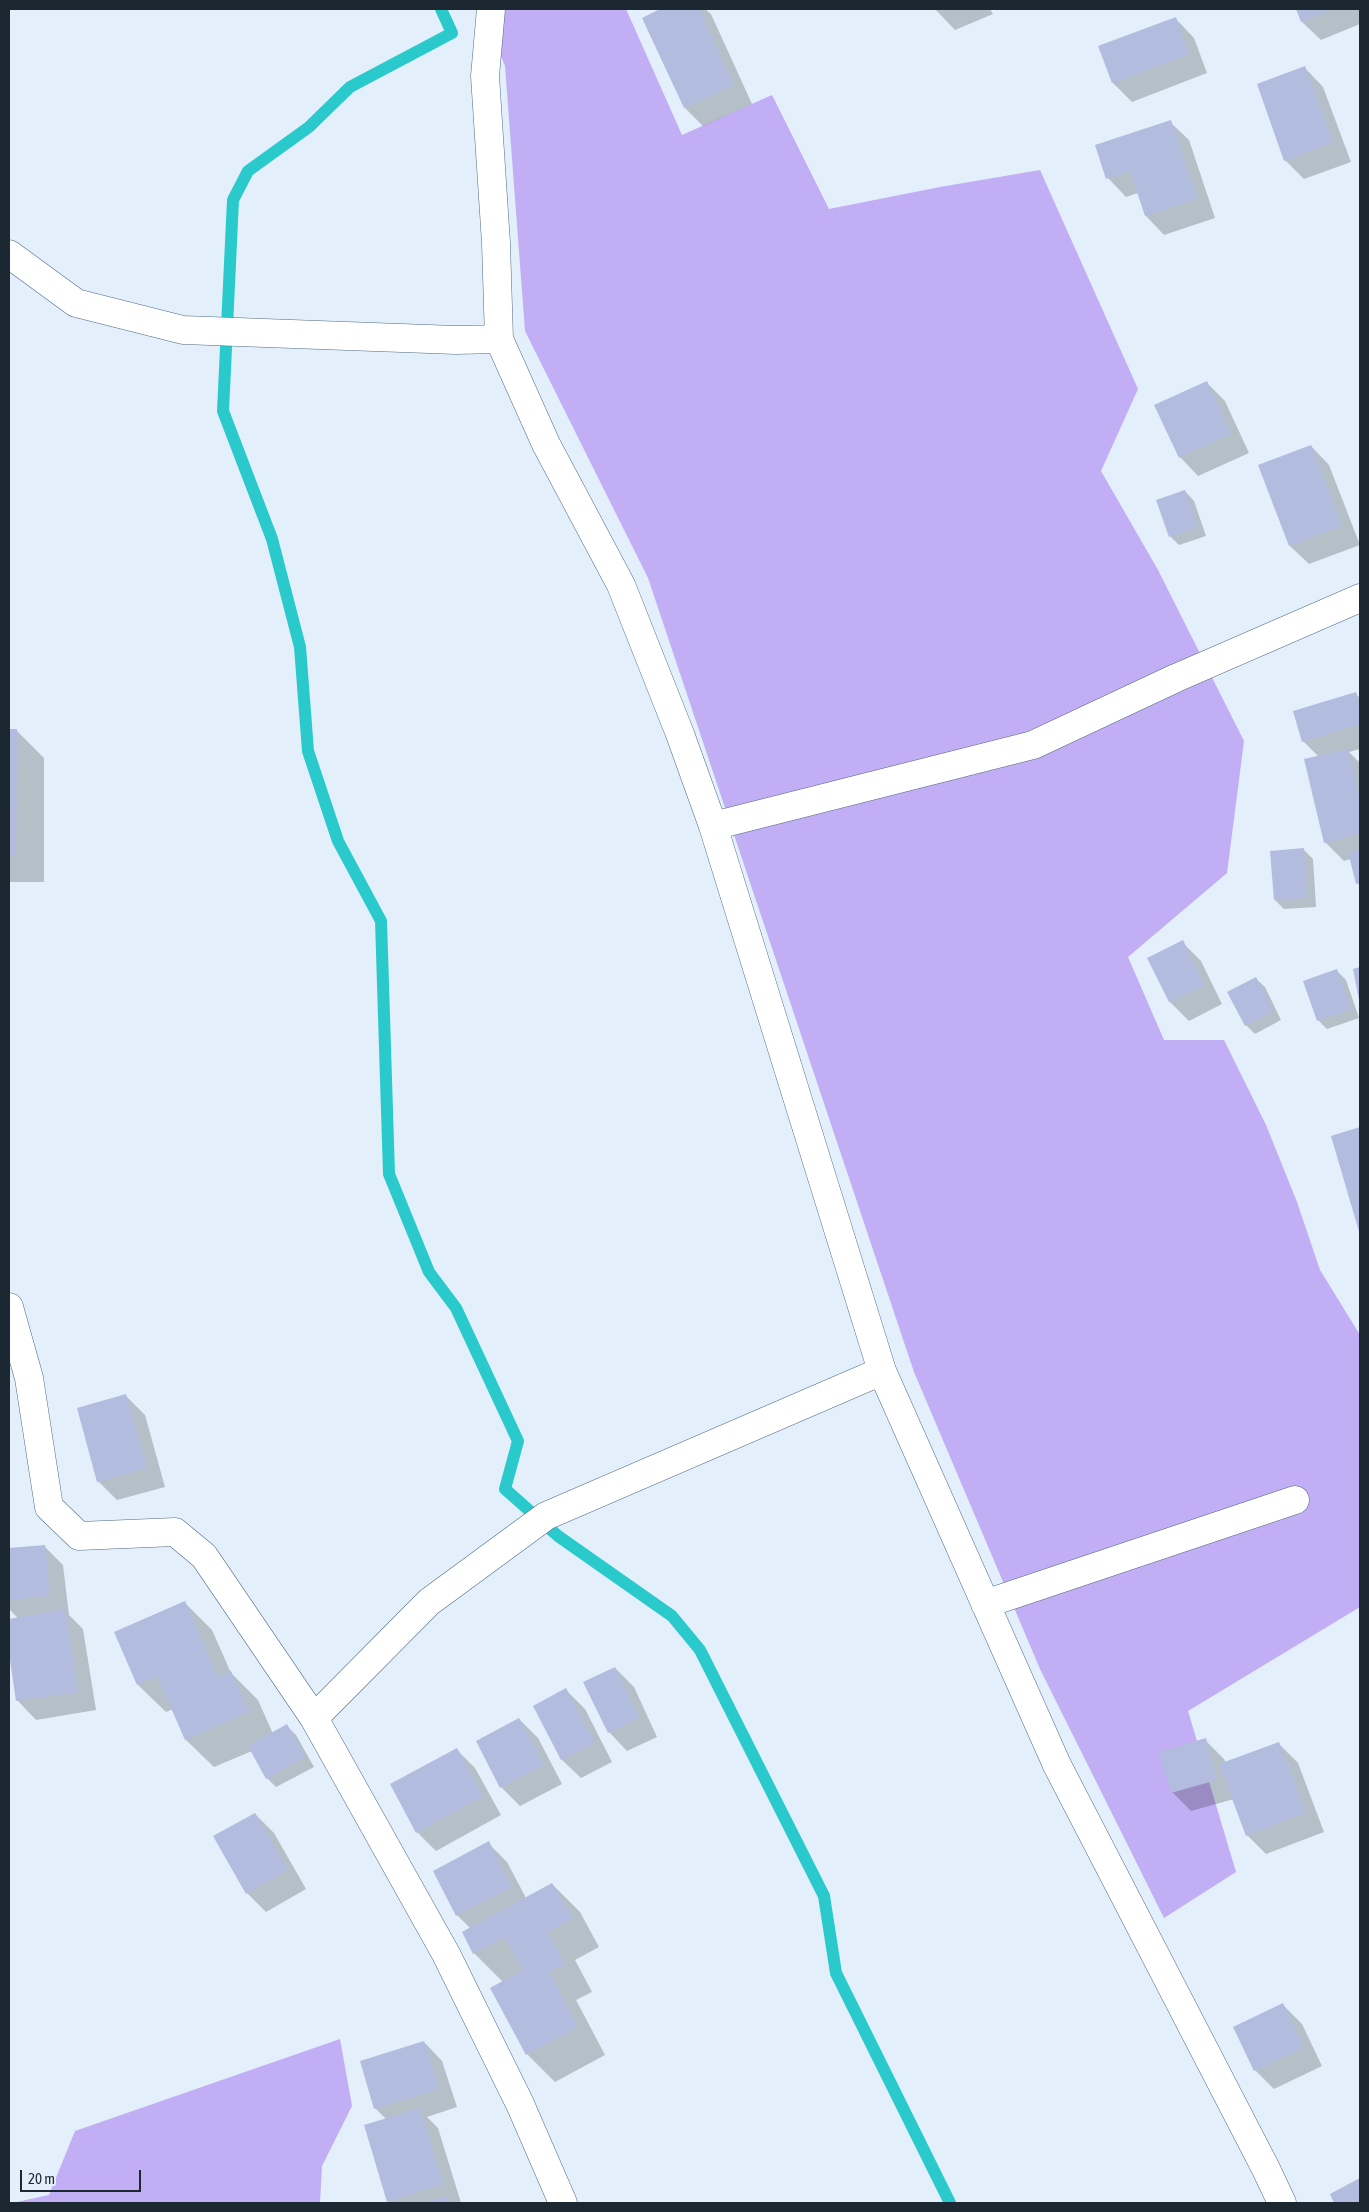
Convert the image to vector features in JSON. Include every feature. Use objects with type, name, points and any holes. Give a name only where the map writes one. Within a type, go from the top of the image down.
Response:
[{"type":"street","points":[[491,9],[485,76],[496,244],[499,339],[546,444],[621,585],[680,734],[713,826],[882,1371],[1056,1765],[1282,2203]]},
{"type":"street","points":[[9,254],[76,303],[183,330],[456,340],[499,339]]},
{"type":"street","points":[[713,826],[1033,746],[1176,678],[1360,598]]},
{"type":"street","points":[[9,1307],[29,1378],[49,1507],[79,1536],[175,1532],[204,1556],[314,1718],[446,1954],[520,2104],[563,2203]]},
{"type":"street","points":[[314,1718],[429,1602],[546,1516],[882,1371]]},
{"type":"street","points":[[985,1604],[1295,1500]]},
{"type":"shaded area","points":[[481,9],[626,9],[682,135],[772,95],[829,209],[1040,170],[1138,389],[1101,471],[1158,570],[1244,741],[1227,873],[1128,957],[1164,1040],[1224,1040],[1266,1125],[1297,1202],[1320,1270],[1360,1335],[1360,1607],[1188,1711],[1236,1872],[1164,1918],[1040,1669],[914,1372],[648,578],[525,331],[505,66]]},
{"type":"shaded area","points":[[340,2039],[352,2106],[322,2166],[320,2203],[12,2203],[49,2195],[75,2131]]},
{"type":"building","points":[[660,9],[699,9],[734,85],[684,108],[642,18]]},
{"type":"building","points":[[1296,9],[1333,9],[1301,22]]},
{"type":"building","points":[[1176,17],[1189,55],[1112,83],[1098,46]]},
{"type":"building","points":[[1305,66],[1333,143],[1284,161],[1257,84]]},
{"type":"building","points":[[1171,120],[1197,199],[1145,216],[1130,171],[1106,179],[1095,145]]},
{"type":"building","points":[[1207,381],[1231,434],[1179,458],[1154,405]]},
{"type":"building","points":[[1311,445],[1342,526],[1289,546],[1258,465]]},
{"type":"building","points":[[1185,490],[1198,527],[1169,537],[1156,500]]},
{"type":"building","points":[[1356,692],[1360,707],[1360,724],[1302,742],[1293,711]]},
{"type":"building","points":[[9,729],[17,729],[16,855],[9,855]]},
{"type":"building","points":[[1348,749],[1360,800],[1360,834],[1324,843],[1304,759]]},
{"type":"building","points":[[1304,848],[1307,898],[1274,900],[1270,851]]},
{"type":"building","points":[[1360,849],[1360,882],[1356,884],[1348,852]]},
{"type":"building","points":[[1183,940],[1204,985],[1169,1002],[1147,958]]},
{"type":"building","points":[[1360,967],[1360,1000],[1359,1000],[1353,969]]},
{"type":"building","points":[[1337,969],[1351,1009],[1317,1021],[1303,981]]},
{"type":"building","points":[[1256,977],[1273,1011],[1245,1026],[1227,992]]},
{"type":"building","points":[[1360,1127],[1360,1235],[1331,1136]]},
{"type":"building","points":[[126,1394],[147,1468],[97,1482],[77,1408]]},
{"type":"building","points":[[45,1545],[50,1596],[9,1600],[9,1548]]},
{"type":"building","points":[[185,1601],[218,1677],[231,1671],[249,1712],[185,1740],[157,1676],[137,1685],[114,1632]]},
{"type":"building","points":[[65,1609],[78,1692],[16,1701],[9,1653],[9,1619]]},
{"type":"building","points":[[615,1667],[639,1718],[608,1733],[583,1682]]},
{"type":"building","points":[[566,1688],[595,1743],[561,1760],[533,1706]]},
{"type":"building","points":[[519,1718],[544,1765],[500,1788],[476,1741]]},
{"type":"building","points":[[287,1724],[305,1757],[266,1779],[248,1746]]},
{"type":"building","points":[[1206,1738],[1217,1780],[1171,1793],[1159,1752]]},
{"type":"building","points":[[1279,1742],[1306,1813],[1246,1836],[1219,1764]]},
{"type":"building","points":[[457,1748],[483,1796],[416,1833],[390,1784]]},
{"type":"building","points":[[255,1813],[288,1870],[246,1894],[213,1836]]},
{"type":"building","points":[[489,1841],[512,1888],[456,1916],[433,1871]]},
{"type":"building","points":[[552,1883],[573,1919],[548,1932],[565,1964],[549,1972],[578,2027],[526,2055],[490,1988],[523,1970],[505,1937],[473,1954],[462,1932]]},
{"type":"building","points":[[1283,2003],[1304,2047],[1254,2071],[1233,2027]]},
{"type":"building","points":[[424,2041],[439,2089],[374,2109],[360,2061]]},
{"type":"building","points":[[420,2108],[443,2184],[387,2202],[364,2125]]},
{"type":"building","points":[[1360,2178],[1360,2203],[1334,2203],[1330,2194]]},
{"type":"building","points":[[447,2196],[448,2203],[421,2203]]},
{"type":"waterway","points":[[441,9],[452,33],[350,87],[309,127],[248,171],[233,200],[223,411],[272,539],[300,647],[308,751],[338,841],[381,921],[389,1174],[429,1272],[456,1308],[518,1441],[505,1489],[558,1536],[672,1616],[700,1650],[824,1896],[836,1973],[950,2203]]}]
